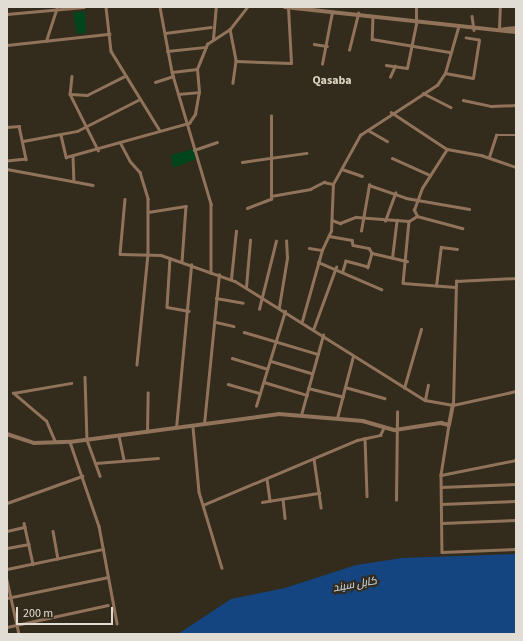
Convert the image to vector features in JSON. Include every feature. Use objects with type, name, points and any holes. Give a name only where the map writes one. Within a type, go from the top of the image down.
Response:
[{"type":"street","points":[[7,14],[57,8],[84,7]]},
{"type":"street","points":[[106,7],[111,51],[138,100],[159,129]]},
{"type":"street","points":[[160,7],[167,51],[184,119],[189,123],[194,150],[211,204],[211,273]]},
{"type":"street","points":[[213,39],[211,26],[216,7]]},
{"type":"street","points":[[61,135],[66,157],[98,150],[159,129],[189,123],[195,114],[199,92],[197,69],[206,47],[213,39],[230,29],[247,7]]},
{"type":"street","points":[[386,65],[407,68],[416,24],[416,7]]},
{"type":"street","points":[[499,30],[500,7]]},
{"type":"street","points":[[46,41],[57,8]]},
{"type":"street","points":[[236,62],[291,63],[287,8],[358,13],[416,24],[474,30],[516,28]]},
{"type":"street","points":[[322,64],[327,46],[332,11]]},
{"type":"street","points":[[349,50],[358,13]]},
{"type":"street","points":[[373,16],[372,39],[411,47],[449,52]]},
{"type":"street","points":[[472,16],[474,30]]},
{"type":"street","points":[[165,33],[211,26]]},
{"type":"street","points":[[302,321],[318,262],[329,236],[332,220],[333,184],[360,135],[391,112],[437,85],[445,73],[449,52],[458,28]]},
{"type":"street","points":[[230,29],[236,62],[233,83]]},
{"type":"street","points":[[499,30],[516,32]]},
{"type":"street","points":[[7,45],[109,34]]},
{"type":"street","points":[[445,73],[473,78],[479,40],[466,38]]},
{"type":"street","points":[[314,44],[327,46]]},
{"type":"street","points":[[167,51],[206,47]]},
{"type":"street","points":[[390,77],[395,66]]},
{"type":"street","points":[[172,72],[197,69]]},
{"type":"street","points":[[72,76],[70,94],[98,150]]},
{"type":"street","points":[[70,94],[87,95],[126,76]]},
{"type":"street","points":[[155,82],[173,76]]},
{"type":"street","points":[[178,94],[199,92]]},
{"type":"street","points":[[423,93],[451,107]]},
{"type":"street","points":[[23,141],[61,135],[86,127],[138,100]]},
{"type":"street","points":[[463,100],[491,106],[516,105]]},
{"type":"street","points":[[391,112],[447,149],[489,157],[516,167]]},
{"type":"street","points":[[247,208],[271,200],[269,158],[271,116]]},
{"type":"street","points":[[7,127],[19,126],[23,141],[25,162],[7,161]]},
{"type":"street","points":[[368,130],[387,141]]},
{"type":"street","points":[[489,157],[496,135],[516,135]]},
{"type":"street","points":[[120,142],[130,162],[140,172],[148,212],[148,254],[137,364]]},
{"type":"street","points":[[194,150],[217,142]]},
{"type":"street","points":[[417,216],[414,210],[419,198],[430,176],[447,149]]},
{"type":"street","points":[[242,162],[306,153]]},
{"type":"street","points":[[73,156],[74,180]]},
{"type":"street","points":[[392,158],[430,176]]},
{"type":"street","points":[[7,169],[74,180],[93,185]]},
{"type":"street","points":[[342,169],[362,176]]},
{"type":"street","points":[[271,196],[310,189],[324,182],[333,184]]},
{"type":"street","points":[[361,231],[369,185],[395,193],[469,209]]},
{"type":"street","points":[[385,221],[395,193]]},
{"type":"street","points":[[125,199],[120,254],[148,254],[170,258],[231,279],[264,297],[353,356],[425,400],[453,405],[516,391]]},
{"type":"street","points":[[148,212],[186,206],[182,262]]},
{"type":"street","points":[[332,220],[340,223],[356,217],[385,221],[409,221],[417,216],[462,228]]},
{"type":"street","points":[[392,258],[397,220]]},
{"type":"street","points":[[409,221],[407,261],[403,282],[455,287]]},
{"type":"street","points":[[231,279],[236,231]]},
{"type":"street","points":[[329,236],[352,240],[353,245],[369,248],[372,253],[407,261]]},
{"type":"street","points":[[246,287],[250,240]]},
{"type":"street","points":[[259,309],[264,297],[276,241]]},
{"type":"street","points":[[279,307],[287,258],[286,241]]},
{"type":"street","points":[[436,286],[441,247],[458,249]]},
{"type":"street","points":[[309,248],[322,250]]},
{"type":"street","points":[[343,271],[346,261],[368,267],[372,253]]},
{"type":"street","points":[[170,258],[167,307],[189,311]]},
{"type":"street","points":[[318,262],[336,267],[381,289]]},
{"type":"street","points":[[176,429],[189,311],[191,265]]},
{"type":"street","points":[[313,330],[336,267]]},
{"type":"street","points":[[204,425],[216,322],[216,298],[219,274]]},
{"type":"street","points":[[516,278],[456,280],[453,405],[441,475],[442,552],[516,549]]},
{"type":"street","points":[[216,298],[243,303]]},
{"type":"street","points":[[256,406],[267,369],[271,361],[285,311]]},
{"type":"street","points":[[216,322],[234,326]]},
{"type":"street","points":[[404,388],[421,329]]},
{"type":"street","points":[[244,332],[318,354]]},
{"type":"street","points":[[301,415],[307,395],[311,373],[323,335]]},
{"type":"street","points":[[337,418],[353,356]]},
{"type":"street","points":[[232,358],[267,369]]},
{"type":"street","points":[[271,361],[311,373]]},
{"type":"street","points":[[85,377],[87,440],[100,476]]},
{"type":"street","points":[[264,382],[307,395]]},
{"type":"street","points":[[55,442],[46,421],[13,394],[71,383]]},
{"type":"street","points":[[228,384],[260,393]]},
{"type":"street","points":[[425,400],[428,385]]},
{"type":"street","points":[[345,387],[384,398]]},
{"type":"street","points":[[308,388],[343,397]]},
{"type":"street","points":[[147,432],[148,393]]},
{"type":"street","points":[[396,500],[395,430],[397,412]]},
{"type":"street","points":[[7,434],[34,443],[70,442],[204,425],[301,415],[364,421],[384,429],[395,430],[449,425]]},
{"type":"street","points":[[193,427],[203,505],[222,568]]},
{"type":"street","points":[[203,505],[365,438],[380,436],[384,429]]},
{"type":"street","points":[[119,436],[124,460]]},
{"type":"street","points":[[365,438],[367,496]]},
{"type":"street","points":[[70,442],[104,549],[117,623]]},
{"type":"street","points":[[96,463],[158,458]]},
{"type":"street","points":[[314,459],[321,507]]},
{"type":"street","points":[[441,475],[516,460]]},
{"type":"street","points":[[7,503],[82,476]]},
{"type":"street","points":[[267,479],[270,501]]},
{"type":"street","points":[[441,487],[516,484]]},
{"type":"street","points":[[262,502],[318,493]]},
{"type":"street","points":[[283,499],[284,518]]},
{"type":"street","points":[[441,504],[516,502]]},
{"type":"street","points":[[442,523],[516,520]]},
{"type":"street","points":[[24,523],[33,564]]},
{"type":"street","points":[[7,531],[25,527]]},
{"type":"street","points":[[53,531],[58,558]]},
{"type":"street","points":[[7,548],[29,544]]},
{"type":"street","points":[[7,569],[104,549]]},
{"type":"street","points":[[7,598],[108,577]]},
{"type":"street","points":[[7,580],[19,634]]},
{"type":"street","points":[[7,627],[108,605]]},
{"type":"green space","points":[[85,11],[86,33],[77,34],[73,13]]},
{"type":"green space","points":[[193,149],[196,159],[173,168],[171,155]]},
{"type":"water","name":"کابل سيند","points":[[516,554],[516,634],[178,634],[231,599],[285,588],[356,565],[402,558]]},
{"type":"district","name":"Qasaba","points":[[332,81]]}]
